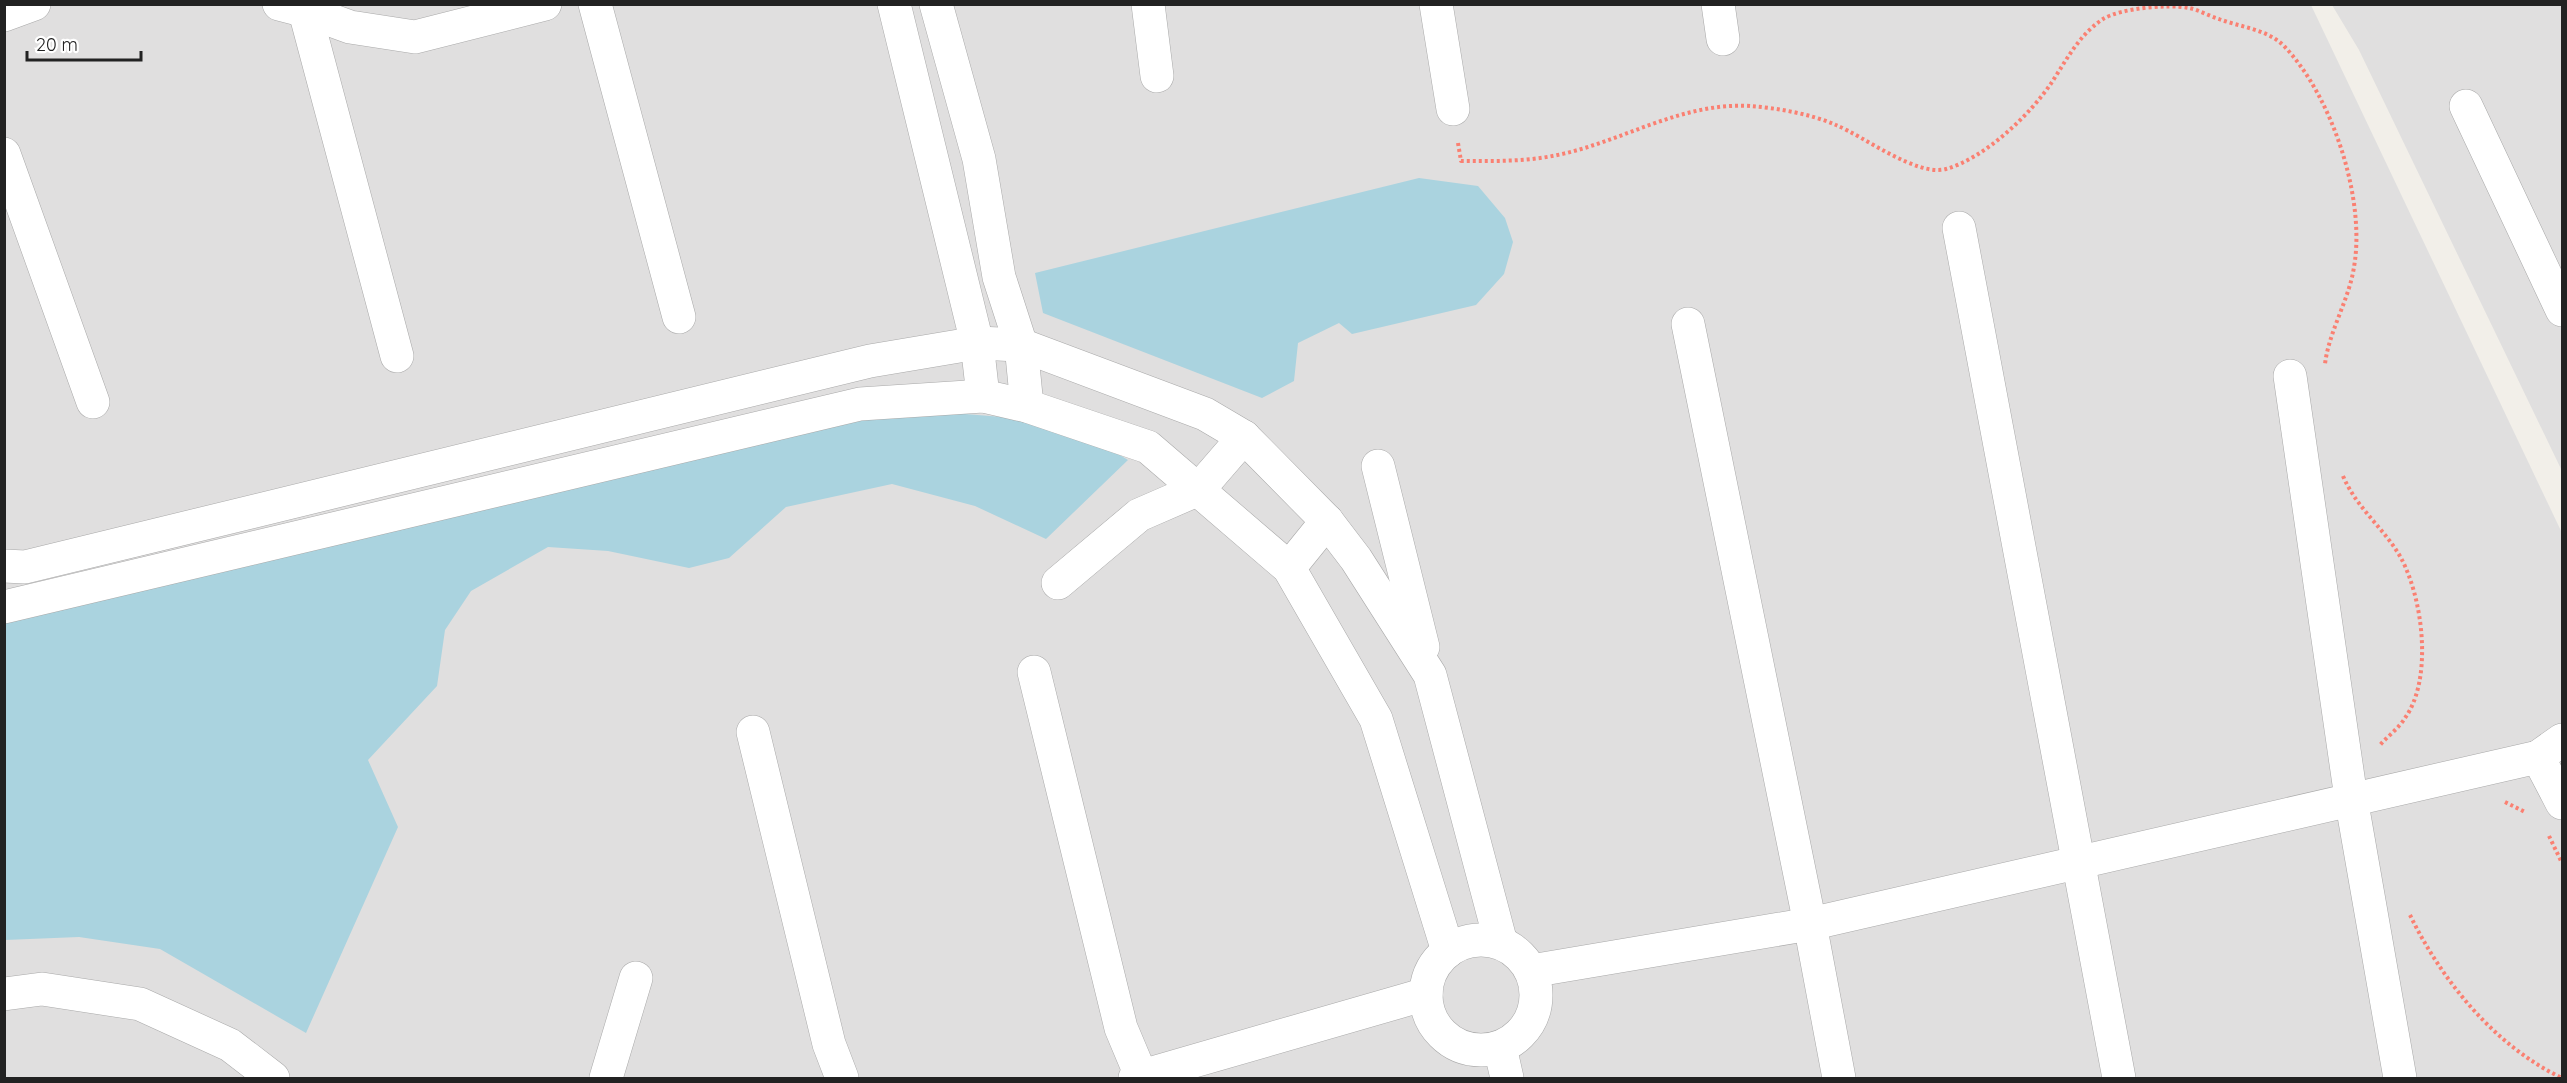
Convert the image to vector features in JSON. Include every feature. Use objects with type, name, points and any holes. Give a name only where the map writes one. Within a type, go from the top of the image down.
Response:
[{"type":"street","points":[[4,15],[34,4]]},
{"type":"street","points":[[296,7],[350,27],[415,37],[545,4]]},
{"type":"street","points":[[595,4],[679,317]]},
{"type":"street","points":[[894,4],[977,343],[983,396]]},
{"type":"street","points":[[936,4],[979,159],[999,277],[1021,345],[1027,406]]},
{"type":"street","points":[[1148,4],[1157,76]]},
{"type":"street","points":[[1436,4],[1453,109]]},
{"type":"street","points":[[1718,4],[1723,39]]},
{"type":"street","points":[[296,7],[397,356]]},
{"type":"street","points":[[2466,106],[2562,310]]},
{"type":"street","points":[[4,154],[93,402]]},
{"type":"street","points":[[1959,228],[2119,1078]]},
{"type":"street","points":[[1688,324],[1810,924],[1839,1078]]},
{"type":"street","points":[[4,566],[25,567],[870,362],[977,343],[1021,345],[1205,414],[1244,438],[1327,521],[1356,559],[1430,675]]},
{"type":"street","points":[[2290,376],[2350,798],[2400,1078]]},
{"type":"street","points":[[4,607],[860,404],[983,396],[1027,406],[1148,447],[1289,568],[1377,719],[1448,951]]},
{"type":"street","points":[[1058,583],[1139,515],[1198,489],[1244,438]]},
{"type":"street","points":[[1378,466],[1430,675],[1501,943]]},
{"type":"street","points":[[374,482],[390,517]]},
{"type":"street","points":[[1289,568],[1327,521]]},
{"type":"street","points":[[1034,672],[1121,1028],[1139,1078],[1426,994]]},
{"type":"street","points":[[753,732],[829,1044],[842,1078]]},
{"type":"street","points":[[1531,971],[1810,924],[2350,798],[2550,748],[2562,803]]},
{"type":"street","points":[[1482,940],[1501,943],[1524,959],[1531,971],[1535,998],[1528,1024],[1516,1038],[1500,1047],[1483,1050],[1465,1048],[1449,1040],[1436,1028],[1428,1011],[1426,994],[1429,977],[1436,963],[1448,951],[1465,942],[1482,940]]},
{"type":"street","points":[[606,1078],[636,978]]},
{"type":"street","points":[[4,994],[42,989],[140,1004],[230,1045],[273,1078]]},
{"type":"street","points":[[1500,1047],[1507,1078]]},
{"type":"path","points":[[1453,109],[1461,161],[1520,161],[1563,154],[1679,114],[1715,106],[1751,106],[1835,124],[1905,160],[1927,168],[1943,170],[1986,148],[2028,114],[2050,85],[2071,50],[2088,30],[2107,16],[2153,7],[2189,8],[2267,34],[2282,44],[2304,73],[2338,138],[2358,230],[2354,267],[2326,357],[2324,373]]},
{"type":"path","points":[[2341,473],[2364,512],[2401,558],[2410,582],[2420,636],[2422,677],[2414,703],[2405,719],[2377,751]]},
{"type":"path","points":[[2495,798],[2526,813],[2533,819]]},
{"type":"path","points":[[2548,832],[2562,863]]},
{"type":"path","points":[[2406,908],[2419,934],[2450,983],[2498,1033],[2537,1066],[2562,1078]]},
{"type":"shaded area","points":[[5,5],[2311,5],[2562,533],[2562,1078],[5,1078]]},
{"type":"shaded area","points":[[2332,5],[2562,5],[2562,471],[2359,50]]},
{"type":"water","points":[[1419,178],[1478,186],[1505,218],[1513,242],[1504,274],[1476,305],[1352,334],[1339,323],[1298,343],[1294,381],[1262,398],[1043,313],[1035,273]]},
{"type":"water","points":[[878,407],[1066,422],[1128,460],[1046,539],[975,506],[892,484],[786,507],[729,558],[689,568],[608,551],[548,547],[471,591],[445,630],[437,686],[368,760],[398,827],[306,1033],[160,949],[79,937],[5,940],[4,609]]}]
